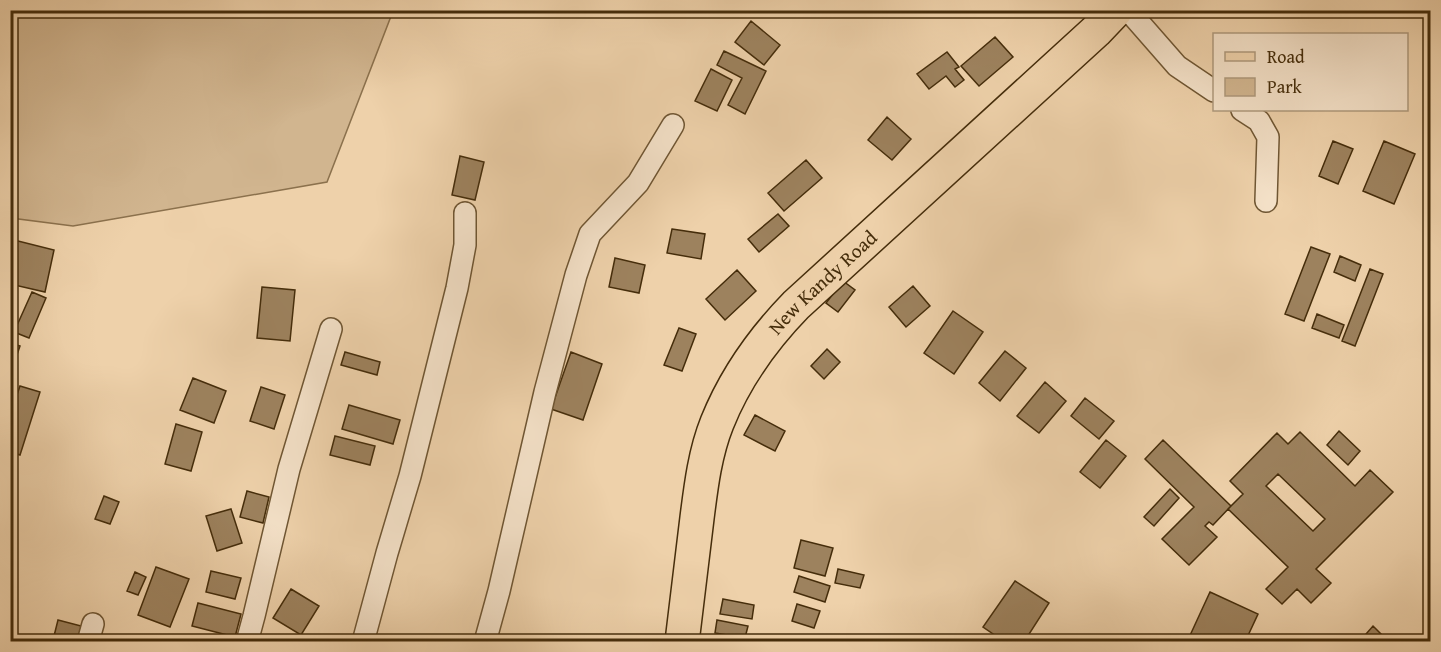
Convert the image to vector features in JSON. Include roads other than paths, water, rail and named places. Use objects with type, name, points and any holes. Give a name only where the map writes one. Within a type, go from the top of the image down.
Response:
[{"type":"main road","name":"New Kandy Road","points":[[682,642],[704,466],[716,424],[754,354],[773,328],[796,305],[1096,31],[1116,10]]},
{"type":"street","points":[[1128,10],[1177,66],[1213,90]]},
{"type":"street","points":[[1244,111],[1259,121],[1268,137],[1266,201]]},
{"type":"street","points":[[485,642],[545,393],[576,275],[590,234],[638,183],[673,125]]},
{"type":"street","points":[[363,642],[410,476],[457,288],[465,245],[465,213]]},
{"type":"street","points":[[247,642],[288,469],[331,329]]}]
